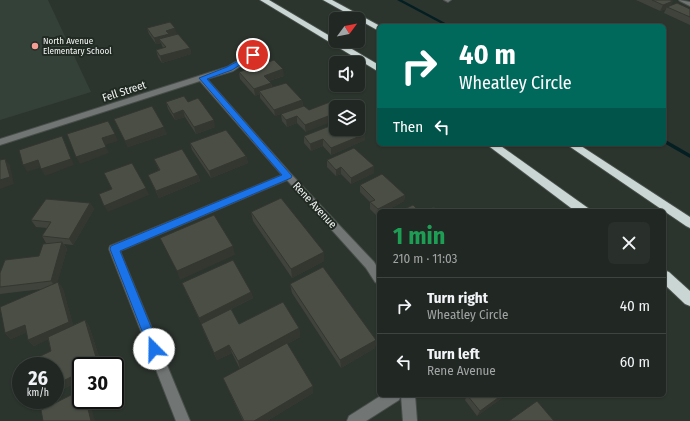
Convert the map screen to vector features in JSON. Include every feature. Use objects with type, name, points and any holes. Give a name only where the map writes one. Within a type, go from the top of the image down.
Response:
[{"type":"highway","points":[[264,0],[377,68]]},
{"type":"highway","points":[[327,0],[377,28]]},
{"type":"highway","points":[[494,146],[581,209]]},
{"type":"highway","points":[[574,146],[690,223]]},
{"type":"highway","points":[[666,273],[690,291]]},
{"type":"highway","points":[[666,278],[690,300]]},
{"type":"street","points":[[682,0],[690,4]]},
{"type":"street","name":"Fell Street","points":[[0,142],[202,78],[230,68],[253,55]]},
{"type":"street","name":"Rene Avenue","points":[[202,78],[288,176],[370,265],[377,276]]},
{"type":"street","points":[[183,421],[114,249],[288,176]]},
{"type":"street","points":[[354,421],[391,397]]},
{"type":"street","points":[[408,397],[410,421]]},
{"type":"shaded area","name":"North Avenue Elementary School","points":[[0,0],[48,0],[91,92],[0,120]]},
{"type":"building","points":[[652,0],[670,0],[673,1],[663,5]]},
{"type":"building","points":[[677,3],[690,9],[690,17],[667,7]]},
{"type":"building","points":[[170,22],[175,28],[166,31],[169,34],[154,38],[147,28]]},
{"type":"building","points":[[178,34],[190,48],[160,56],[156,50],[166,47],[159,39]]},
{"type":"building","points":[[274,60],[283,69],[264,76],[271,83],[254,89],[239,72]]},
{"type":"building","points":[[286,83],[302,100],[274,110],[259,91]]},
{"type":"building","points":[[184,96],[188,102],[198,98],[214,120],[194,127],[183,110],[173,114],[166,102]]},
{"type":"building","points":[[329,102],[329,116],[305,125],[297,116],[286,120],[281,114],[304,106],[309,110]]},
{"type":"building","points":[[152,106],[164,127],[125,141],[114,119]]},
{"type":"building","points":[[108,121],[115,134],[102,138],[106,147],[76,157],[67,134]]},
{"type":"building","points":[[329,126],[329,136],[360,136],[331,148],[323,139],[310,144],[304,136]]},
{"type":"building","points":[[226,130],[246,156],[209,171],[190,143]]},
{"type":"building","points":[[62,136],[71,159],[41,169],[38,160],[23,165],[19,150]]},
{"type":"building","points":[[354,148],[374,166],[351,178],[341,167],[336,170],[327,160]]},
{"type":"building","points":[[182,149],[198,175],[156,191],[148,175],[160,170],[154,159]]},
{"type":"building","points":[[5,159],[10,177],[0,180],[0,160]]},
{"type":"building","points":[[132,163],[146,188],[104,206],[99,194],[112,189],[104,173]]},
{"type":"building","points":[[382,174],[405,195],[378,209],[370,202],[375,200],[360,185]]},
{"type":"building","points":[[281,198],[324,252],[291,269],[251,212]]},
{"type":"building","points":[[46,199],[90,203],[69,239],[42,236],[51,222],[31,220]]},
{"type":"building","points":[[413,205],[417,209],[404,209]]},
{"type":"building","points":[[214,215],[233,246],[177,271],[160,238]]},
{"type":"building","points":[[62,242],[51,281],[0,287],[0,273],[5,260],[39,256],[43,244]]},
{"type":"building","points":[[233,260],[251,292],[199,318],[182,283]]},
{"type":"building","points":[[323,267],[376,340],[340,360],[290,284]]},
{"type":"building","points":[[58,282],[69,322],[28,340],[25,325],[5,333],[0,307]]},
{"type":"building","points":[[283,302],[299,328],[238,361],[229,345],[214,353],[201,324],[231,309],[239,324]]},
{"type":"building","points":[[85,320],[96,357],[72,357],[72,376],[64,380],[64,357],[38,357],[51,351],[48,337]]},
{"type":"building","points":[[287,343],[313,386],[254,421],[244,421],[223,378]]},
{"type":"building","points":[[72,394],[72,409],[88,409],[91,421],[43,421],[41,410],[64,409],[64,398]]},
{"type":"building","points":[[469,397],[499,397],[480,411]]},
{"type":"building","points":[[537,401],[554,421],[509,421]]},
{"type":"waterway","points":[[399,0],[445,24]]},
{"type":"waterway","points":[[666,142],[690,156]]},
{"type":"place","name":"North Avenue Elementary School","points":[[35,46]]},
{"type":"route","points":[[154,349],[114,249],[288,176],[202,78],[230,68],[253,55]]}]
